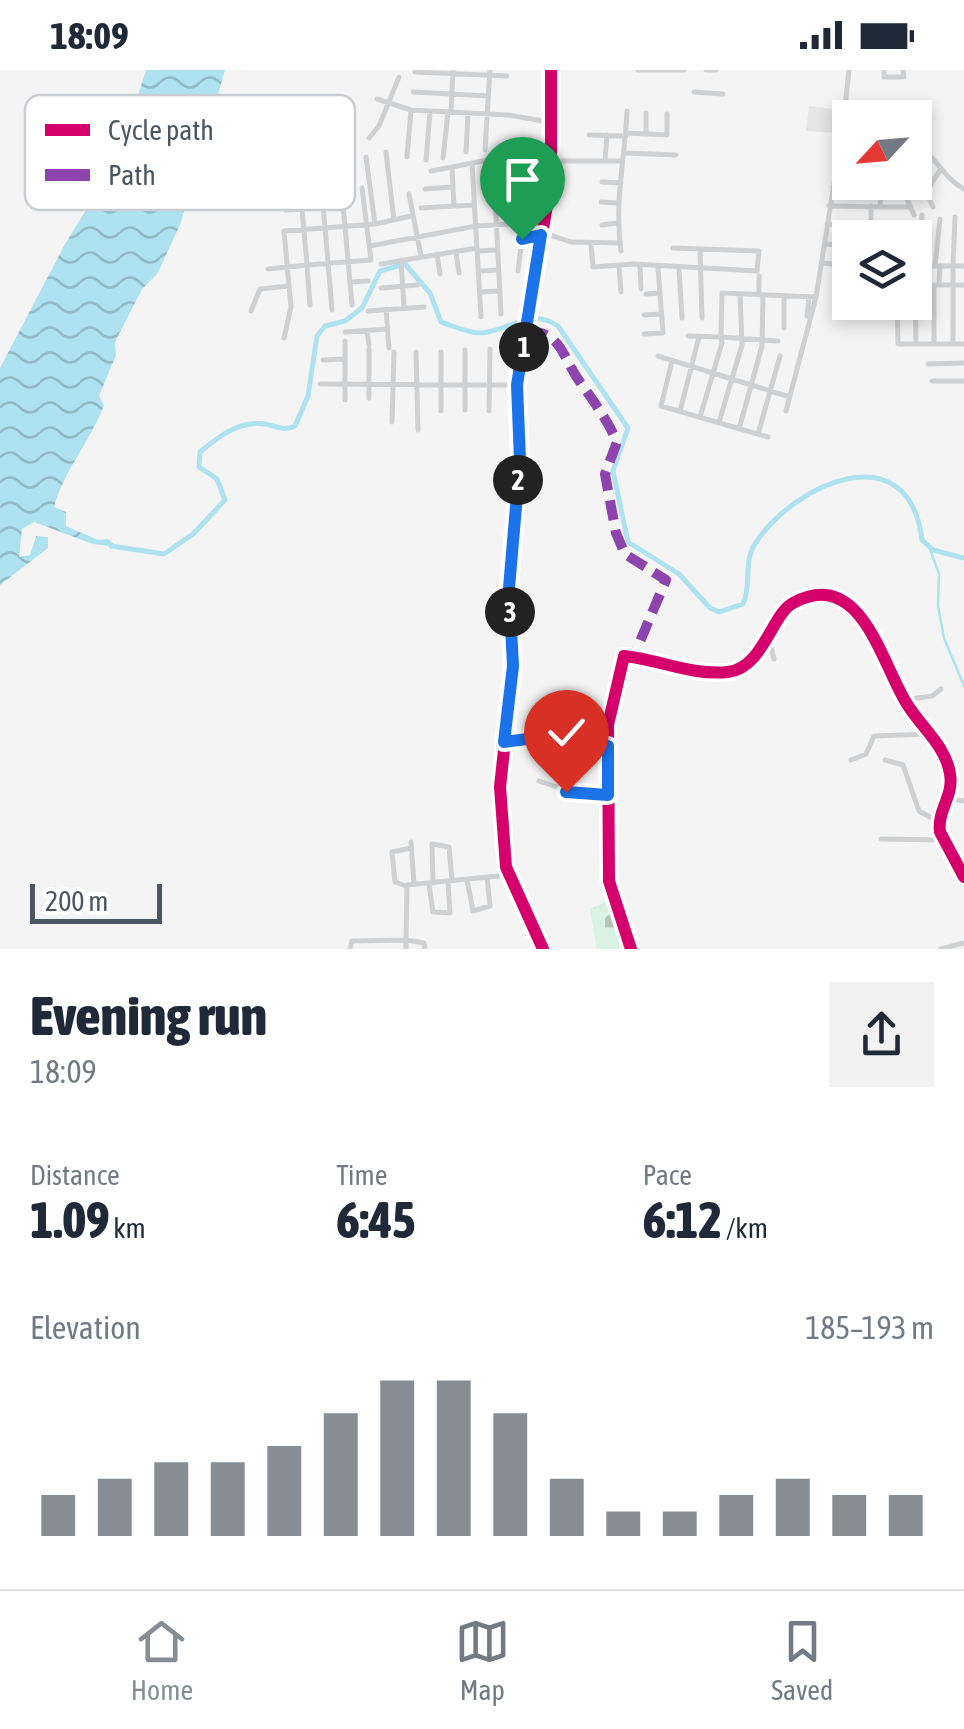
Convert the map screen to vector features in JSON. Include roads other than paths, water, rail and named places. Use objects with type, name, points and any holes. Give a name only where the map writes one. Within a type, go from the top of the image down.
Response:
[{"type":"street","points":[[544,949],[509,875],[503,855],[500,810],[513,666],[509,588],[520,460],[517,385],[553,160],[551,70]]},
{"type":"street","points":[[638,70],[684,70]]},
{"type":"street","points":[[706,70],[716,70]]},
{"type":"street","points":[[846,100],[849,70]]},
{"type":"street","points":[[884,70],[884,77],[904,77],[903,70]]},
{"type":"street","points":[[415,72],[489,72],[507,76]]},
{"type":"street","points":[[444,158],[453,72]]},
{"type":"street","points":[[484,150],[489,72]]},
{"type":"street","points":[[369,138],[390,103],[399,77]]},
{"type":"street","points":[[413,92],[488,96]]},
{"type":"street","points":[[694,92],[724,94]]},
{"type":"street","points":[[377,99],[411,110],[487,114],[555,124]]},
{"type":"street","points":[[408,157],[411,110]]},
{"type":"street","points":[[518,271],[522,239],[541,234],[620,247],[617,204],[626,153],[627,111]]},
{"type":"street","points":[[426,160],[430,112]]},
{"type":"street","points":[[646,113],[646,134]]},
{"type":"street","points":[[466,152],[468,114]]},
{"type":"street","points":[[589,135],[666,135],[668,114]]},
{"type":"street","points":[[605,161],[606,135]]},
{"type":"street","points":[[386,152],[394,220]]},
{"type":"street","points":[[626,153],[676,155]]},
{"type":"street","points":[[932,156],[964,190]]},
{"type":"street","points":[[366,158],[370,224]]},
{"type":"street","points":[[431,171],[493,159],[501,314]]},
{"type":"street","points":[[553,160],[622,162]]},
{"type":"street","points":[[472,164],[481,317]]},
{"type":"street","points":[[452,168],[454,206]]},
{"type":"street","points":[[932,182],[941,169]]},
{"type":"street","points":[[494,178],[515,177],[518,223]]},
{"type":"street","points":[[602,182],[621,182]]},
{"type":"street","points":[[425,189],[453,186]]},
{"type":"street","points":[[268,268],[371,260],[373,245],[362,188]]},
{"type":"street","points":[[807,316],[822,263],[832,192]]},
{"type":"street","points":[[410,194],[421,256]]},
{"type":"street","points":[[496,198],[516,197]]},
{"type":"street","points":[[880,200],[880,206]]},
{"type":"street","points":[[908,200],[918,220]]},
{"type":"street","points":[[930,200],[933,206]]},
{"type":"street","points":[[601,202],[617,204]]},
{"type":"street","points":[[421,208],[474,205]]},
{"type":"street","points":[[829,206],[911,207]]},
{"type":"street","points":[[870,220],[871,206]]},
{"type":"street","points":[[302,210],[310,305]]},
{"type":"street","points":[[324,210],[332,310]]},
{"type":"street","points":[[344,210],[352,306]]},
{"type":"street","points":[[284,338],[291,306],[284,231],[370,224],[412,216]]},
{"type":"street","points":[[953,344],[956,217]]},
{"type":"street","points":[[934,344],[940,219]]},
{"type":"street","points":[[373,245],[476,226],[544,222]]},
{"type":"street","points":[[602,225],[618,223]]},
{"type":"street","points":[[826,224],[832,224]]},
{"type":"street","points":[[591,244],[592,266],[757,272],[758,252],[673,248]]},
{"type":"street","points":[[824,244],[832,245]]},
{"type":"street","points":[[700,249],[702,318]]},
{"type":"street","points":[[381,264],[456,251],[497,250]]},
{"type":"street","points":[[456,251],[460,274]]},
{"type":"street","points":[[437,254],[440,274]]},
{"type":"street","points":[[401,263],[404,308]]},
{"type":"street","points":[[822,263],[832,264]]},
{"type":"street","points":[[619,265],[621,292]]},
{"type":"street","points":[[932,266],[964,266]]},
{"type":"street","points":[[640,267],[644,291],[660,293]]},
{"type":"street","points":[[644,334],[663,333],[658,268]]},
{"type":"street","points":[[679,269],[682,318]]},
{"type":"street","points":[[479,271],[498,270]]},
{"type":"street","points":[[739,428],[762,341],[759,276]]},
{"type":"street","points":[[350,282],[368,281]]},
{"type":"street","points":[[700,417],[721,336],[722,284]]},
{"type":"street","points":[[932,285],[964,285]]},
{"type":"street","points":[[250,311],[260,289],[289,286]]},
{"type":"street","points":[[381,288],[417,286]]},
{"type":"street","points":[[480,292],[500,291]]},
{"type":"street","points":[[722,293],[812,297]]},
{"type":"street","points":[[719,423],[741,338],[740,294]]},
{"type":"street","points":[[784,296],[784,328]]},
{"type":"street","points":[[786,411],[812,297]]},
{"type":"street","points":[[278,308],[291,306]]},
{"type":"street","points":[[368,311],[424,307]]},
{"type":"street","points":[[386,309],[392,422]]},
{"type":"street","points":[[644,315],[662,314]]},
{"type":"street","points":[[897,320],[898,344],[964,344]]},
{"type":"street","points":[[916,320],[916,344]]},
{"type":"street","points":[[344,332],[387,329]]},
{"type":"street","points":[[368,331],[369,398]]},
{"type":"street","points":[[688,336],[778,342]]},
{"type":"street","points":[[680,411],[700,336]]},
{"type":"street","points":[[345,341],[345,400]]},
{"type":"street","points":[[489,411],[490,349]]},
{"type":"street","points":[[465,350],[465,410]]},
{"type":"street","points":[[416,352],[418,430]]},
{"type":"street","points":[[441,352],[441,410]]},
{"type":"street","points":[[658,356],[790,397]]},
{"type":"street","points":[[758,434],[780,356]]},
{"type":"street","points":[[324,360],[345,359]]},
{"type":"street","points":[[672,361],[661,406],[768,437]]},
{"type":"street","points":[[928,364],[964,363]]},
{"type":"street","points":[[932,382],[964,381]]},
{"type":"street","points":[[320,384],[517,385]]},
{"type":"street","points":[[631,949],[609,881],[608,746],[613,691],[624,656],[677,669],[732,672],[769,640],[787,607],[814,595],[834,596],[872,630],[904,700],[947,760],[950,799],[939,822],[942,840],[964,877]]},
{"type":"street","points":[[769,640],[774,659]]},
{"type":"street","points":[[904,700],[928,697],[941,690]]},
{"type":"street","points":[[566,736],[571,709]]},
{"type":"street","points":[[850,760],[868,752],[872,737],[930,734]]},
{"type":"street","points":[[504,742],[566,736],[608,746]]},
{"type":"street","points":[[885,760],[902,765],[919,812],[939,822]]},
{"type":"street","points":[[539,780],[577,794],[608,795]]},
{"type":"street","points":[[950,799],[964,800]]},
{"type":"street","points":[[881,839],[942,840]]},
{"type":"street","points":[[432,844],[450,847],[450,912],[433,912],[431,883],[432,844]]},
{"type":"street","points":[[406,949],[410,885],[411,845],[392,852],[395,882],[410,885],[509,875]]},
{"type":"street","points":[[468,880],[474,911],[490,906],[487,877]]},
{"type":"street","points":[[386,949],[387,940]]},
{"type":"street","points":[[350,949],[352,941],[367,946],[406,940],[424,943],[426,949]]},
{"type":"street","points":[[941,949],[964,943]]},
{"type":"water","points":[[146,70],[225,70],[218,95],[138,95]]},
{"type":"water","points":[[86,210],[184,210],[157,274],[142,289],[115,342],[116,355],[99,396],[104,405],[54,507],[66,512],[66,526],[98,540],[108,539],[117,547],[93,544],[34,522],[22,529],[19,557],[30,555],[36,536],[48,537],[48,548],[0,585],[0,368]]},
{"type":"waterway","points":[[111,546],[164,554],[193,534],[225,500],[217,479],[199,467],[200,452],[238,427],[255,423],[283,429],[295,426],[308,396],[317,336],[325,326],[345,321],[362,308],[380,271],[405,264],[430,293],[441,322],[481,333],[528,319],[558,326],[628,428],[613,471],[628,542],[679,574],[710,608],[719,612],[743,604],[751,551],[773,522],[822,487],[848,479],[874,478],[896,486],[913,507],[922,540],[933,550],[964,558]]},
{"type":"waterway","points":[[929,546],[939,574],[938,606],[944,638],[964,686]]}]
